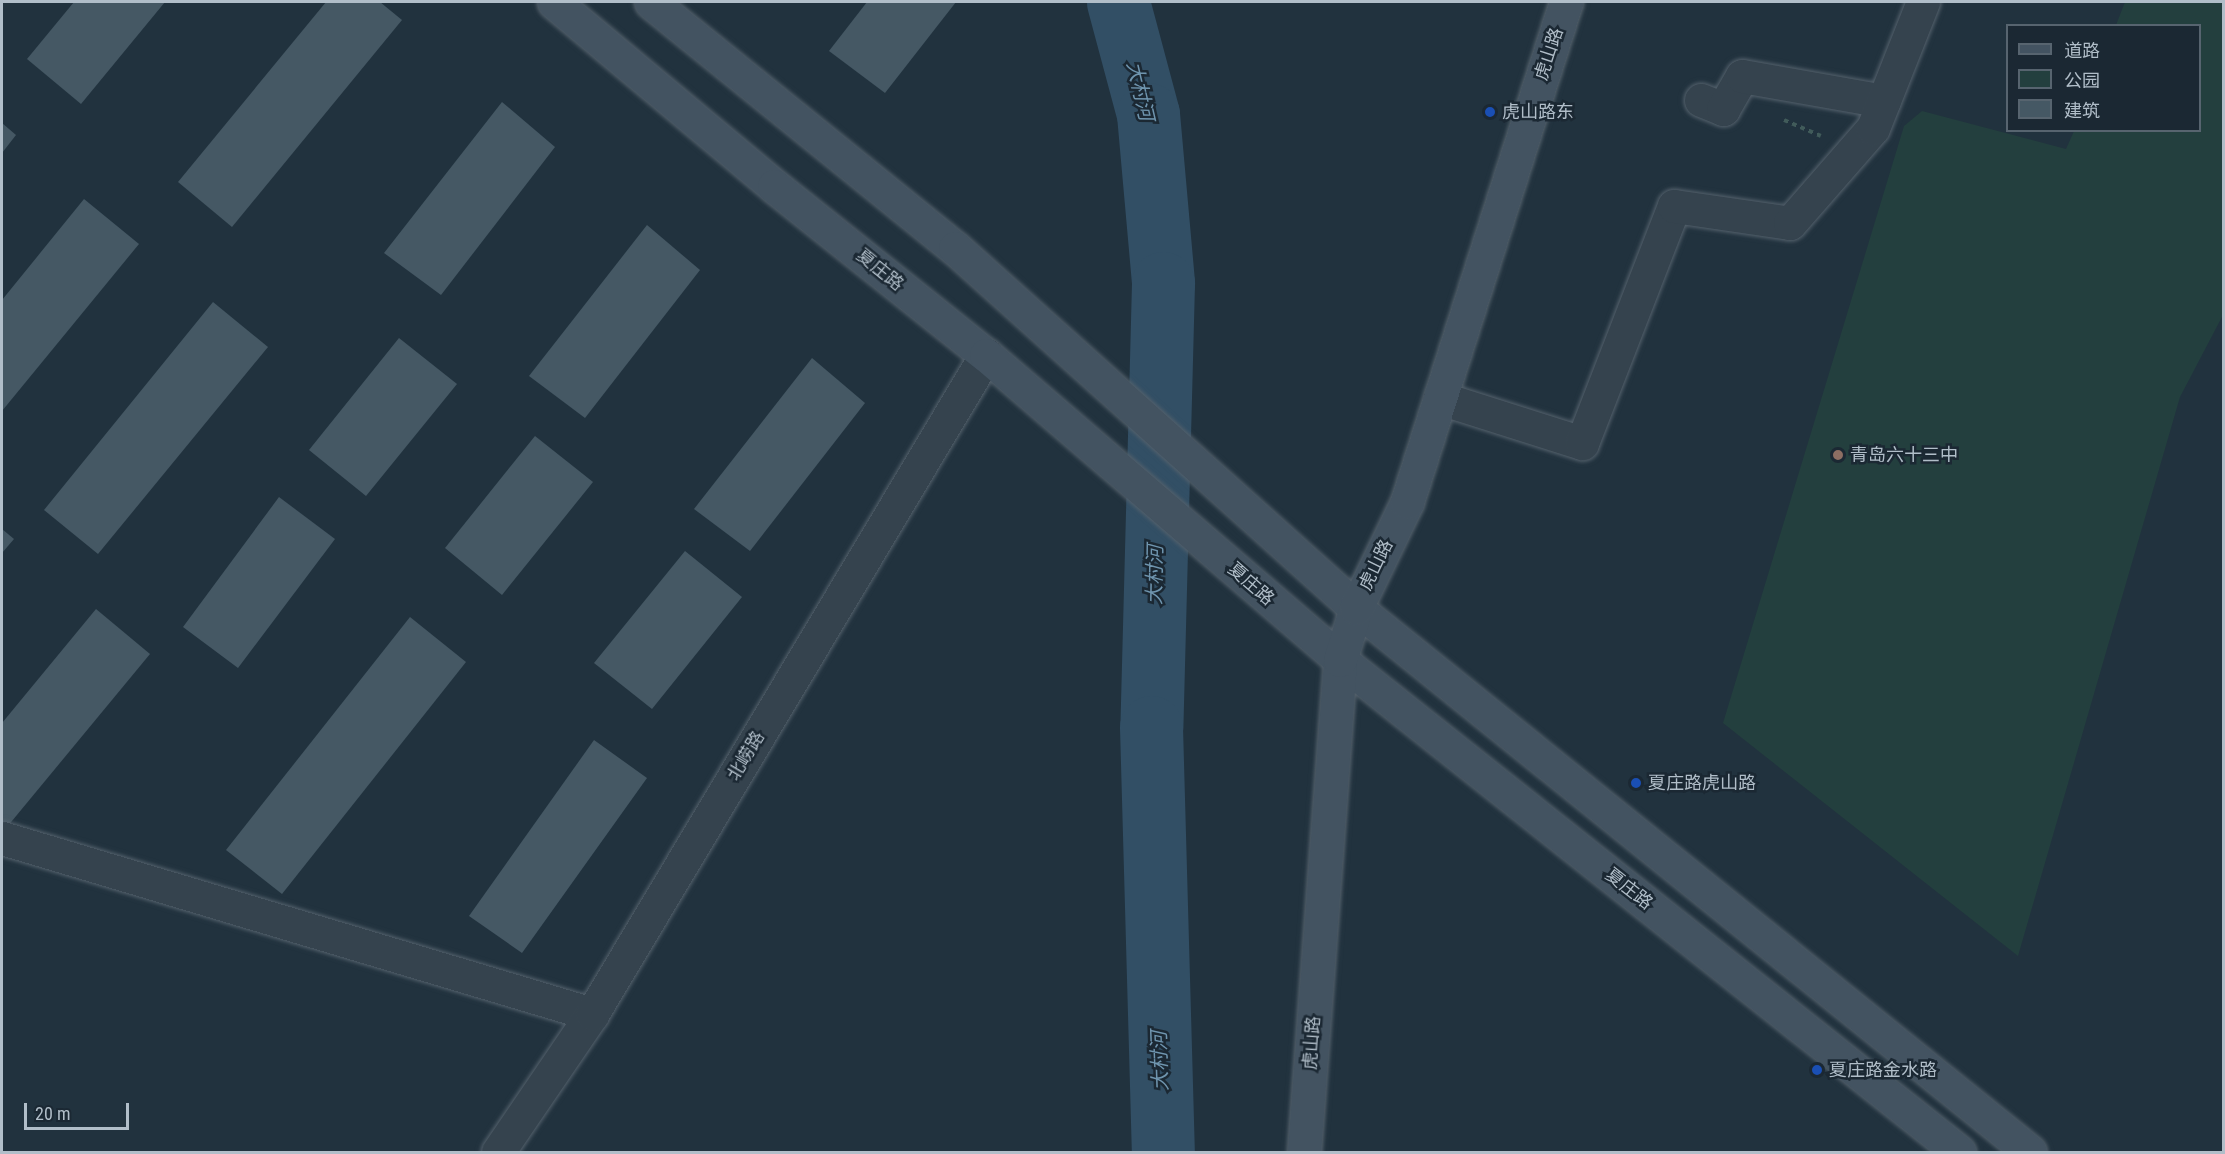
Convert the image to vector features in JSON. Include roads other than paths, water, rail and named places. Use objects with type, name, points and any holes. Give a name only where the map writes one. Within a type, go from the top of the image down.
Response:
[{"type":"main road","name":"夏庄路","points":[[554,2],[774,186],[986,355],[1340,660],[1959,1152]]},
{"type":"main road","points":[[651,2],[955,248],[1040,327],[1240,502],[1356,608],[2030,1152]]},
{"type":"main road","name":"虎山路","points":[[1304,1152],[1340,660],[1356,608],[1407,502],[1566,2]]},
{"type":"street","points":[[1440,398],[1582,443],[1674,206],[1790,224],[1874,128],[1923,2]]},
{"type":"street","points":[[1701,99],[1723,109],[1742,76],[1884,101]]},
{"type":"street","name":"北崂路","points":[[498,1152],[592,1014],[986,355]]},
{"type":"street","points":[[2,838],[592,1014]]},
{"type":"waterway","name":"大村河","points":[[1118,2],[1148,114],[1163,283],[1151,727],[1163,1152]]},
{"type":"place","name":"虎山路东","points":[[1490,112]]},
{"type":"place","name":"青岛六十三中","points":[[1838,455]]},
{"type":"place","name":"夏庄路虎山路","points":[[1636,783]]},
{"type":"place","name":"夏庄路金水路","points":[[1817,1070]]}]
